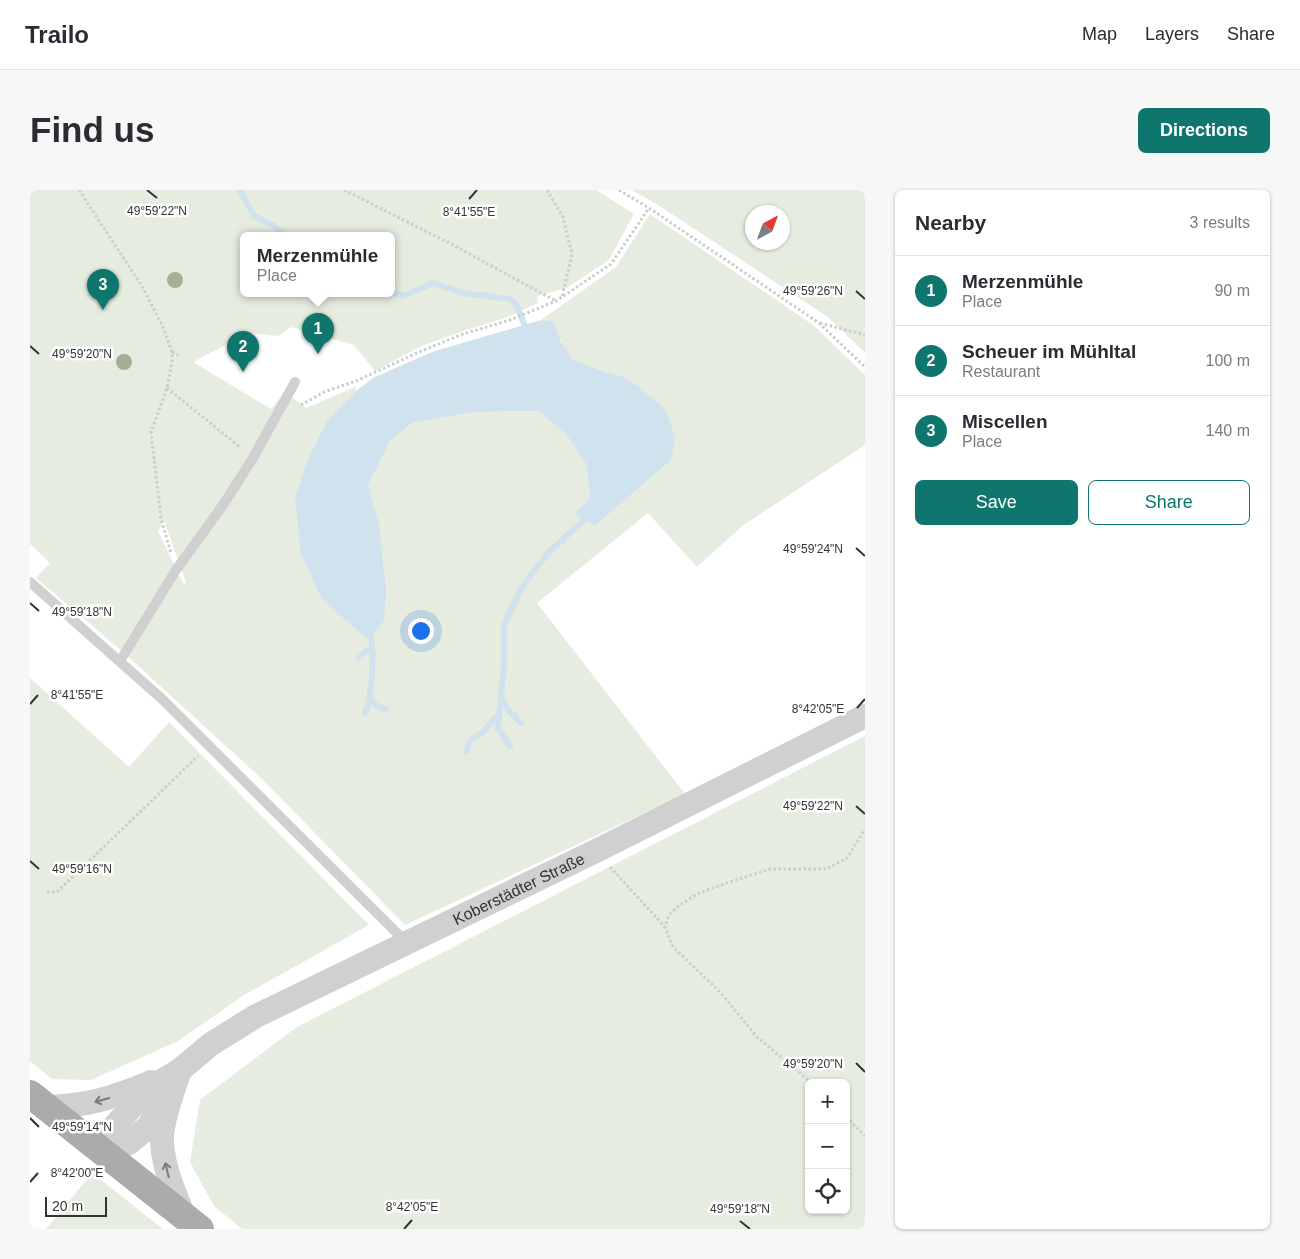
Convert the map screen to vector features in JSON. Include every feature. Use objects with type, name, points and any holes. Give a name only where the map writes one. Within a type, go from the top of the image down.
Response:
[{"type":"main road","points":[[38,1101],[192,1222]]},
{"type":"street","name":"Koberstädter Straße","points":[[180,1070],[211,1044],[256,1016],[596,851],[865,716]]},
{"type":"street","points":[[38,1101],[73,1106],[98,1102],[180,1070]]},
{"type":"street","points":[[106,1154],[129,1143],[148,1127],[180,1070]]},
{"type":"street","points":[[180,1070],[162,1132],[163,1155],[168,1176],[192,1222]]},
{"type":"lane","points":[[120,661],[176,570],[223,505],[253,458],[295,382]]},
{"type":"lane","points":[[30,582],[120,661],[210,745],[406,942]]},
{"type":"path","points":[[79,190],[143,288],[162,325],[172,352],[167,388],[150,432],[161,519],[176,570]]},
{"type":"path","points":[[344,190],[454,245],[556,301]]},
{"type":"path","points":[[547,190],[564,217],[572,254],[562,297]]},
{"type":"path","points":[[619,190],[649,208],[819,323],[865,367]]},
{"type":"path","points":[[297,413],[301,404],[324,392],[356,381],[418,352],[463,334],[510,320],[556,301],[611,264],[649,208]]},
{"type":"path","points":[[819,323],[865,335]]},
{"type":"path","points":[[172,352],[180,356]]},
{"type":"path","points":[[167,388],[253,458]]},
{"type":"path","points":[[47,892],[56,892],[210,745]]},
{"type":"path","points":[[665,927],[669,915],[677,907],[697,894],[715,887],[770,869],[826,868],[847,858],[865,829]]},
{"type":"path","points":[[596,851],[665,927],[673,948],[720,992],[757,1037],[807,1079]]},
{"type":"path","points":[[850,1121],[865,1136]]},
{"type":"shaded area","points":[[30,190],[596,190],[634,214],[609,260],[567,288],[537,296],[538,303],[508,317],[419,347],[375,371],[354,345],[291,327],[278,336],[243,332],[225,345],[193,362],[271,409],[285,392],[306,408],[355,387],[356,391],[328,419],[310,454],[378,523],[367,485],[390,441],[412,423],[474,412],[538,411],[566,434],[586,464],[590,498],[574,514],[595,526],[671,460],[624,377],[591,368],[574,360],[564,348],[554,321],[541,320],[616,267],[650,214],[813,325],[865,375],[865,445],[742,526],[697,567],[648,513],[537,603],[685,794],[405,925],[262,779],[122,651],[36,578],[50,563],[30,544]],"holes":[[[164,521],[186,582],[184,585],[158,531]]]},
{"type":"shaded area","points":[[632,190],[865,190],[865,353],[828,317],[655,203]]},
{"type":"shaded area","points":[[30,678],[129,767],[169,722],[369,925],[244,995],[178,1041],[91,1080],[52,1079],[30,1061]]},
{"type":"shaded area","points":[[865,736],[865,1229],[242,1229],[214,1206],[190,1162],[200,1100],[297,1027]]},
{"type":"shaded area","points":[[92,1173],[163,1229],[46,1229]]},
{"type":"water","points":[[541,320],[554,321],[561,342],[573,360],[624,377],[666,410],[675,438],[671,460],[595,526],[574,514],[590,498],[586,464],[566,434],[538,411],[474,412],[412,423],[390,441],[368,485],[379,525],[386,590],[384,621],[367,639],[322,599],[301,554],[295,498],[310,454],[328,419],[356,391],[373,378],[432,352]]},
{"type":"waterway","points":[[240,190],[254,216],[281,232]]},
{"type":"waterway","points":[[395,293],[403,296],[433,283],[464,293],[510,299],[517,306],[527,332]]},
{"type":"waterway","points":[[510,746],[498,728],[504,665],[504,625],[522,587],[547,554],[589,515]]},
{"type":"waterway","points":[[365,713],[370,694],[372,670],[372,647],[369,628]]},
{"type":"waterway","points":[[359,657],[371,649]]},
{"type":"waterway","points":[[370,697],[376,705],[386,710]]},
{"type":"waterway","points":[[501,699],[521,723]]},
{"type":"waterway","points":[[466,752],[470,741],[483,732],[499,714]]},
{"type":"place","name":"Miscellen","points":[[103,310]]},
{"type":"place","name":"Merzenmühle","points":[[318,354]]},
{"type":"place","name":"Scheuer im Mühltal","points":[[243,372]]}]
